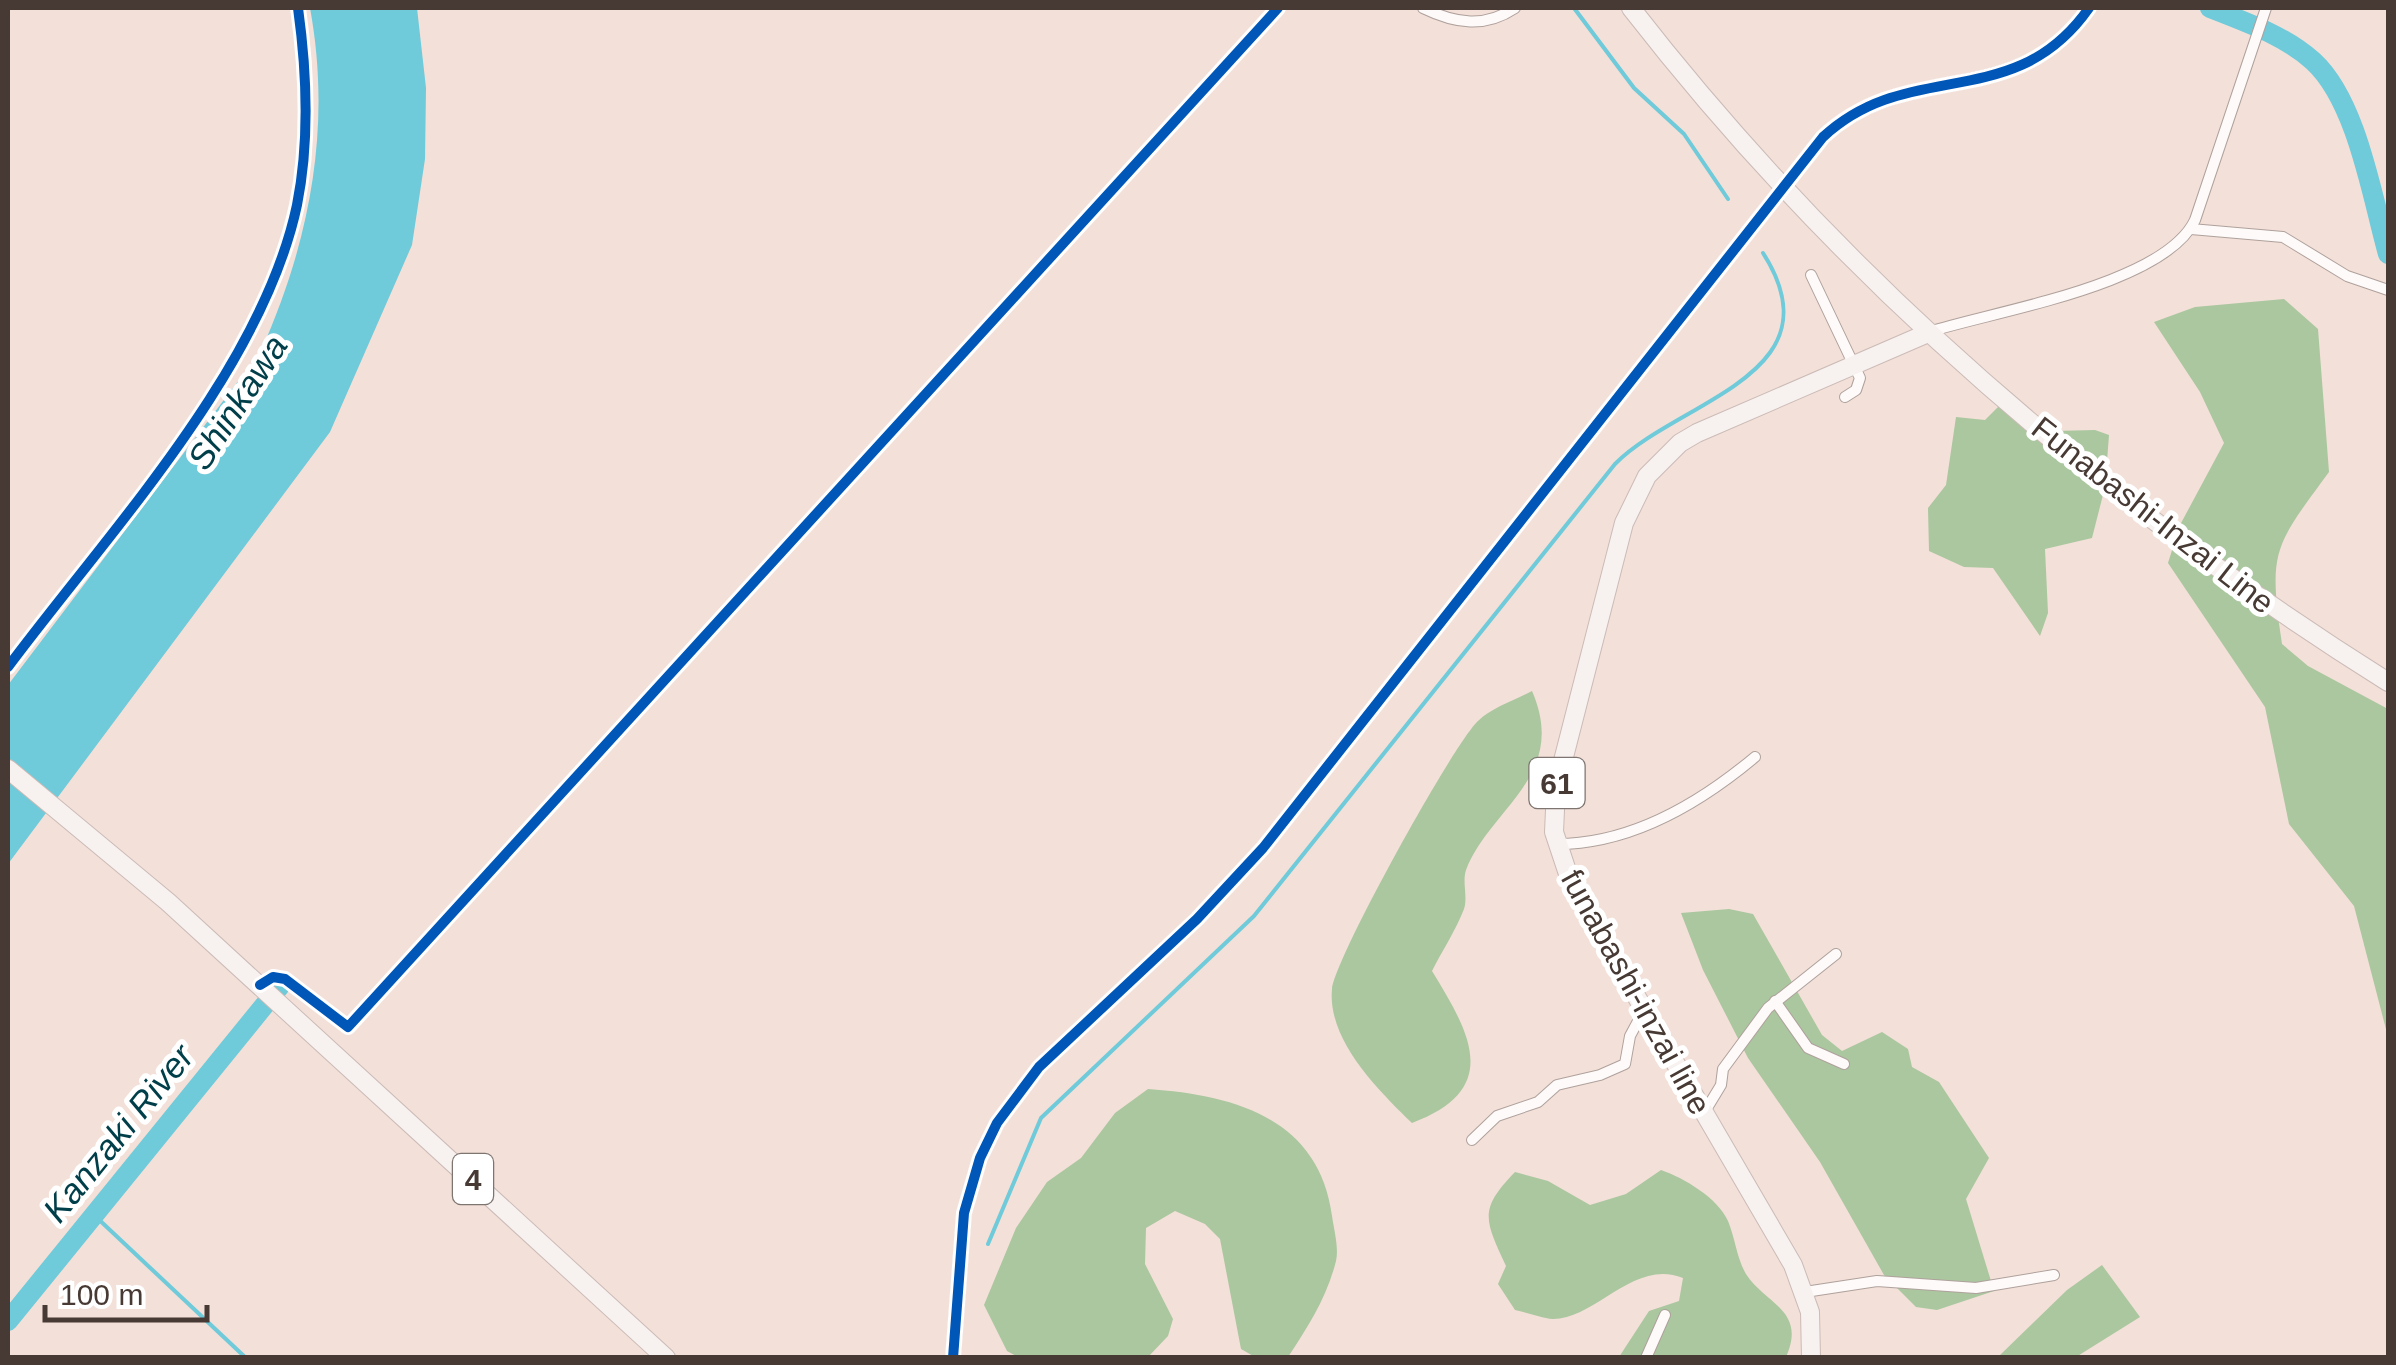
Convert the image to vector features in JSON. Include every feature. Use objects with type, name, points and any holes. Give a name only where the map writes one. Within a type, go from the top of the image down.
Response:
[{"type":"main road","points":[[1630,8],[1782,186],[1928,332]]},
{"type":"main road","name":"funabashi-inzai line","points":[[1812,1358],[1805,1292],[1572,886],[1557,844],[1553,810],[1559,771],[1624,523],[1646,476],[1680,442],[1928,332]]},
{"type":"main road","name":"Funabashi-Inzai Line","points":[[1928,332],[2090,472],[2172,536],[2274,610],[2388,682]]},
{"type":"main road","name":"4","points":[[8,768],[59,807],[269,993],[666,1358]]},
{"type":"street","points":[[269,993],[273,977],[285,980],[348,1027],[1278,8]]},
{"type":"street","points":[[1423,8],[1448,18],[1488,24],[1516,8]]},
{"type":"street","points":[[953,1358],[964,1213],[980,1158],[1008,1106],[1039,1067],[1183,933],[1263,848],[1812,149],[1851,113],[1895,93],[2006,74],[2066,36],[2089,8]]},
{"type":"street","points":[[1928,332],[2105,283],[2164,250],[2190,229],[2265,11]]},
{"type":"street","points":[[2190,229],[2284,237],[2347,276],[2388,290]]},
{"type":"street","points":[[1811,275],[1856,367],[1859,384],[1845,397]]},
{"type":"street","points":[[1557,844],[1590,844],[1676,812],[1713,792],[1755,757]]},
{"type":"street","points":[[1704,1113],[1721,1085],[1723,1069],[1775,1001],[1836,954]]},
{"type":"street","points":[[1775,1001],[1808,1048],[1844,1064]]},
{"type":"street","points":[[1472,1140],[1498,1116],[1538,1102],[1556,1084],[1600,1076],[1625,1064],[1630,1036],[1644,1010]]},
{"type":"street","points":[[1805,1292],[1877,1281],[1976,1288],[2054,1275]]},
{"type":"street","points":[[1646,1358],[1664,1314]]},
{"type":"green space","points":[[2284,299],[2318,329],[2329,472],[2296,517],[2280,551],[2276,588],[2282,644],[2308,666],[2388,709],[2388,1037],[2354,906],[2289,824],[2265,707],[2168,563],[2180,525],[2224,443],[2200,392],[2154,322],[2195,307]]},
{"type":"green space","points":[[2011,394],[2054,431],[2095,430],[2109,435],[2105,487],[2092,538],[2045,549],[2048,613],[2040,636],[1993,568],[1964,567],[1929,551],[1928,508],[1946,485],[1956,417],[1985,420]]},
{"type":"green space","points":[[1532,691],[1541,721],[1541,746],[1534,769],[1477,848],[1466,870],[1464,909],[1432,971],[1466,1037],[1468,1076],[1459,1094],[1441,1109],[1412,1123],[1371,1080],[1346,1045],[1333,1008],[1332,989],[1373,896],[1465,738],[1483,716]]},
{"type":"green space","points":[[1729,909],[1753,914],[1822,1035],[1842,1051],[1882,1032],[1908,1049],[1912,1067],[1939,1082],[1989,1158],[1966,1199],[1994,1291],[1937,1310],[1916,1307],[1884,1275],[1820,1162],[1748,1058],[1703,970],[1681,913]]},
{"type":"green space","points":[[1148,1089],[1241,1106],[1291,1134],[1310,1156],[1324,1183],[1337,1256],[1322,1299],[1288,1357],[1255,1357],[1241,1349],[1220,1239],[1205,1224],[1175,1211],[1146,1228],[1145,1264],[1173,1319],[1168,1336],[1148,1357],[1018,1357],[1007,1351],[984,1305],[1016,1228],[1047,1182],[1081,1158],[1115,1113]]},
{"type":"green space","points":[[1661,1170],[1680,1178],[1717,1204],[1728,1221],[1746,1274],[1788,1318],[1791,1341],[1786,1357],[1619,1357],[1649,1311],[1679,1301],[1683,1278],[1665,1274],[1632,1282],[1569,1316],[1553,1319],[1515,1310],[1498,1284],[1506,1266],[1489,1216],[1495,1196],[1515,1172],[1548,1181],[1590,1205],[1626,1194]]},
{"type":"green space","points":[[2102,1265],[2140,1317],[2076,1357],[1998,1357],[2067,1290]]},
{"type":"water","name":"Shinkawa","points":[[310,8],[417,8],[426,88],[425,159],[412,245],[330,432],[8,864],[8,685],[261,351],[278,310],[304,226],[317,140],[319,96]]},
{"type":"waterway","points":[[1574,8],[1634,88],[1684,134],[1728,199]]},
{"type":"waterway","points":[[2210,8],[2290,44],[2328,78],[2361,151],[2388,254]]},
{"type":"waterway","points":[[988,1244],[1041,1118],[1254,916],[1615,464],[1742,380],[1767,356],[1782,328],[1782,294],[1763,253]]},
{"type":"waterway","name":"Kanzaki River","points":[[8,1321],[280,986]]},
{"type":"waterway","points":[[94,1215],[246,1358]]},
{"type":"cycle path","points":[[8,667],[177,448],[251,328],[279,267],[297,205],[304,156],[305,82],[298,8]]},
{"type":"cycle path","points":[[260,985],[273,977],[285,979],[348,1027],[1278,8]]},
{"type":"cycle path","points":[[953,1358],[964,1213],[980,1158],[997,1123],[1039,1067],[1197,919],[1263,848],[1823,137],[1856,113],[1891,98],[1995,74],[2028,62],[2060,41],[2089,8]]}]
